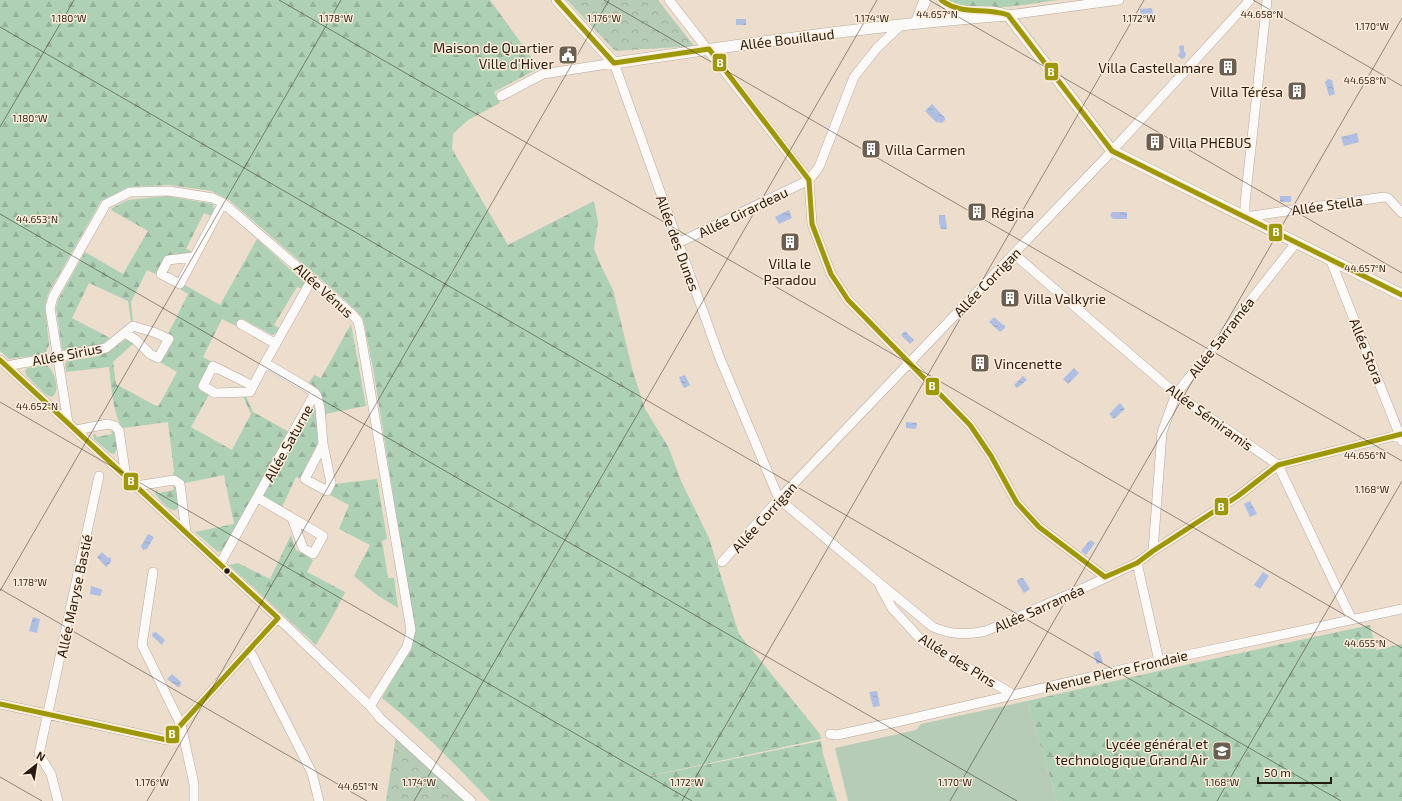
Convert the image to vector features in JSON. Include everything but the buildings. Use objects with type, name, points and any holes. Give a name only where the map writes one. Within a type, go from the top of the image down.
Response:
[{"type":"street","name":"Allée des Dunes","points":[[557,0],[614,63],[720,356],[779,499]]},
{"type":"street","points":[[669,0],[809,180],[812,224],[831,274],[848,300],[970,426],[991,456],[1018,503],[1039,527],[1105,577]]},
{"type":"street","points":[[916,23],[925,0]]},
{"type":"street","points":[[941,0],[949,6],[962,11],[996,11],[1008,15],[1119,0]]},
{"type":"street","name":"Allée Corrigan","points":[[722,562],[779,499],[908,363],[1112,151],[1250,0]]},
{"type":"street","points":[[1245,217],[1246,195],[1267,0]]},
{"type":"street","points":[[942,21],[948,18],[952,12],[949,6]]},
{"type":"street","name":"Allée Bouillaud","points":[[501,96],[543,74],[709,50],[916,23],[1008,15]]},
{"type":"street","points":[[1008,15],[1112,151],[1402,295]]},
{"type":"street","points":[[809,180],[819,167],[854,77],[877,48],[901,25]]},
{"type":"street","name":"Allée Girardeau","points":[[678,243],[809,180]]},
{"type":"street","name":"Allée Vénus","points":[[68,423],[50,308],[53,297],[106,204],[130,192],[169,190],[213,198],[224,203],[352,314],[358,321],[411,630],[407,647],[370,706]]},
{"type":"street","name":"Allée Stella","points":[[1245,217],[1384,197],[1388,198],[1402,213]]},
{"type":"street","points":[[193,257],[224,203]]},
{"type":"street","name":"Allée Sarraméa","points":[[779,499],[933,627],[958,634],[970,634],[986,631],[1137,563],[1153,551],[1162,432],[1176,394],[1296,243]]},
{"type":"street","name":"Allée Sémiramis","points":[[1014,254],[1176,394],[1278,465],[1352,620]]},
{"type":"street","name":"Allée Stora","points":[[1331,261],[1401,437]]},
{"type":"street","points":[[253,386],[213,366],[203,386],[215,393],[250,392],[312,279]]},
{"type":"street","points":[[241,324],[276,344]]},
{"type":"street","name":"Allée Sirius","points":[[3,363],[57,357],[106,348],[125,333]]},
{"type":"street","points":[[3,363],[278,618],[370,706],[380,718],[471,801]]},
{"type":"street","name":"Allée Saturne","points":[[220,564],[315,393],[265,363]]},
{"type":"street","points":[[315,393],[320,408],[323,444]]},
{"type":"street","points":[[76,430],[108,424],[115,426],[119,432],[126,476]]},
{"type":"street","points":[[1153,551],[1238,496],[1278,465],[1401,437]]},
{"type":"street","name":"Allée Maryse Bastié","points":[[58,801],[51,774],[39,754],[99,476]]},
{"type":"street","points":[[136,486],[174,480],[180,484],[186,533]]},
{"type":"street","points":[[258,498],[292,518]]},
{"type":"street","points":[[1137,563],[1159,661]]},
{"type":"street","points":[[153,572],[142,645],[180,725],[194,784],[194,801]]},
{"type":"street","name":"Allée des Pins","points":[[878,582],[892,608],[922,641],[1014,695]]},
{"type":"street","name":"Avenue Pierre Frondaie","points":[[830,734],[837,735],[1159,661],[1402,609]]},
{"type":"street","points":[[0,704],[167,740],[278,618]]},
{"type":"street","points":[[249,649],[312,773],[319,801]]},
{"type":"green space","points":[[0,0],[490,0],[539,68],[494,92],[500,103],[468,120],[453,134],[452,149],[508,245],[594,201],[598,222],[594,249],[613,290],[633,372],[645,409],[669,448],[681,481],[709,538],[739,634],[820,734],[821,739],[626,781],[821,741],[823,754],[837,801],[490,801],[424,735],[382,698],[410,649],[413,620],[374,374],[364,323],[362,317],[346,301],[229,200],[212,191],[169,185],[128,187],[101,201],[48,294],[45,306],[49,345],[45,354],[9,359],[0,351]]},
{"type":"green space","points":[[567,0],[658,0],[694,46],[615,51]]},
{"type":"green space","points":[[948,0],[1059,0],[1018,6],[986,8],[958,5]]},
{"type":"green space","points":[[166,196],[213,204],[214,209],[211,216],[204,213],[186,249],[191,251],[189,255],[166,257],[158,275],[147,270],[131,302],[133,322],[131,322],[128,301],[89,283],[72,318],[110,338],[102,344],[67,351],[62,349],[56,308],[58,300],[85,252],[123,274],[148,231],[111,210],[112,208],[128,200]]},
{"type":"green space","points":[[257,239],[305,283],[302,289],[297,287],[274,325],[279,328],[276,333],[272,335],[243,319],[238,327],[222,319],[203,357],[212,362],[199,387],[210,393],[191,427],[232,450],[251,414],[242,394],[245,394],[253,412],[289,432],[222,551],[218,552],[195,532],[234,524],[224,475],[185,483],[173,475],[174,471],[168,422],[123,428],[115,408],[109,367],[66,372],[65,364],[67,361],[100,355],[128,339],[134,343],[113,362],[116,384],[158,407],[177,372],[160,362],[173,338],[168,334],[188,294],[180,289],[183,284],[220,305]]},
{"type":"green space","points":[[351,324],[366,406],[325,414],[320,392],[309,383],[314,375],[321,378]]},
{"type":"green space","points":[[46,365],[52,371],[56,381],[55,394],[52,397],[46,395],[26,375],[25,371],[27,368]]},
{"type":"green space","points":[[313,407],[315,408],[318,443],[300,477],[301,479],[296,477],[282,507],[263,496]]},
{"type":"green space","points":[[111,430],[114,432],[117,449],[114,454],[110,453],[94,439],[93,436],[94,433],[97,437],[112,434]]},
{"type":"green space","points":[[377,479],[387,539],[382,541],[388,578],[394,578],[398,608],[377,595],[354,576],[370,545],[339,529],[349,505],[328,494],[334,484]]},
{"type":"green space","points":[[173,486],[176,488],[178,507],[176,510],[166,506],[155,493],[157,489],[158,493],[174,490]]},
{"type":"green space","points":[[291,535],[296,550],[313,560],[307,572],[345,592],[316,645],[229,565],[238,563],[270,579]]},
{"type":"green space","name":"Lycée général et technologique Grand Air","points":[[1370,625],[1376,650],[1402,644],[1402,801],[1057,801],[1027,701]]},
{"type":"green space","points":[[1027,701],[1057,801],[848,801],[835,748],[916,730],[921,724]]},
{"type":"green space","points":[[396,736],[467,801],[386,801]]},
{"type":"water","points":[[1152,8],[1153,14],[1141,15],[1140,9]]},
{"type":"water","points":[[736,19],[746,19],[746,25],[736,25]]},
{"type":"water","points":[[1181,45],[1184,46],[1184,51],[1186,54],[1182,59],[1178,56],[1180,51],[1179,47]]},
{"type":"water","points":[[1328,79],[1332,80],[1335,94],[1329,96],[1325,82]]},
{"type":"water","points":[[932,104],[945,118],[942,123],[936,122],[925,111]]},
{"type":"water","points":[[1357,133],[1359,142],[1344,146],[1341,137]]},
{"type":"water","points":[[1280,196],[1291,196],[1291,202],[1280,202]]},
{"type":"water","points":[[789,210],[792,218],[779,224],[775,217]]},
{"type":"water","points":[[1112,212],[1127,212],[1127,219],[1113,219],[1110,215]]},
{"type":"water","points":[[939,215],[945,215],[947,229],[941,229]]},
{"type":"water","points":[[994,317],[1005,325],[1005,328],[1000,332],[989,322]]},
{"type":"water","points":[[905,331],[914,340],[910,344],[901,335]]},
{"type":"water","points":[[1074,368],[1079,373],[1068,384],[1063,379]]},
{"type":"water","points":[[685,375],[690,385],[685,388],[683,387],[679,377]]},
{"type":"water","points":[[1023,376],[1027,380],[1017,388],[1014,385]]},
{"type":"water","points":[[1120,403],[1125,409],[1114,419],[1109,414]]},
{"type":"water","points":[[906,422],[917,423],[916,429],[906,428]]},
{"type":"water","points":[[1250,501],[1257,514],[1250,517],[1244,504]]},
{"type":"water","points":[[148,534],[154,537],[147,549],[143,550],[141,546]]},
{"type":"water","points":[[1090,540],[1095,543],[1086,555],[1081,551]]},
{"type":"water","points":[[102,552],[111,559],[111,562],[106,567],[97,557]]},
{"type":"water","points":[[1263,572],[1269,576],[1260,589],[1254,585]]},
{"type":"water","points":[[1023,578],[1030,589],[1024,593],[1017,582],[1017,580]]},
{"type":"water","points":[[91,586],[102,590],[100,596],[90,594]]},
{"type":"water","points":[[33,617],[40,619],[37,633],[29,631]]},
{"type":"water","points":[[153,632],[156,632],[165,640],[162,645],[152,636]]},
{"type":"water","points":[[1099,651],[1103,662],[1097,664],[1093,653]]},
{"type":"water","points":[[172,674],[181,682],[180,687],[167,679]]},
{"type":"water","points":[[877,691],[880,706],[873,707],[869,692]]},
{"type":"transit line","name":"B","points":[[557,0],[614,63],[709,49],[809,180],[812,224],[831,274],[848,300],[970,425],[991,456],[1017,503],[1039,527],[1105,577],[1137,563],[1238,496],[1278,465],[1402,434]]},
{"type":"transit line","name":"B","points":[[941,0],[949,5],[965,10],[1008,15],[1112,151],[1402,295]]},
{"type":"transit line","name":"B","points":[[0,360],[278,618],[167,740],[0,704]]},
{"type":"place","name":"Maison de Quartier Ville d'Hiver","points":[[568,55]]},
{"type":"place","name":"Villa Castellamare","points":[[1228,67]]},
{"type":"place","name":"Villa Térésa","points":[[1297,91]]},
{"type":"place","name":"Villa PHEBUS","points":[[1155,142]]},
{"type":"place","name":"Villa Carmen","points":[[871,149]]},
{"type":"place","name":"Régina","points":[[977,212]]},
{"type":"place","name":"Villa le Paradou","points":[[790,242]]},
{"type":"place","name":"Villa Valkyrie","points":[[1010,298]]},
{"type":"place","name":"Vincenette","points":[[980,363]]},
{"type":"place","name":"Lycée général et technologique Grand Air","points":[[1222,751]]}]
